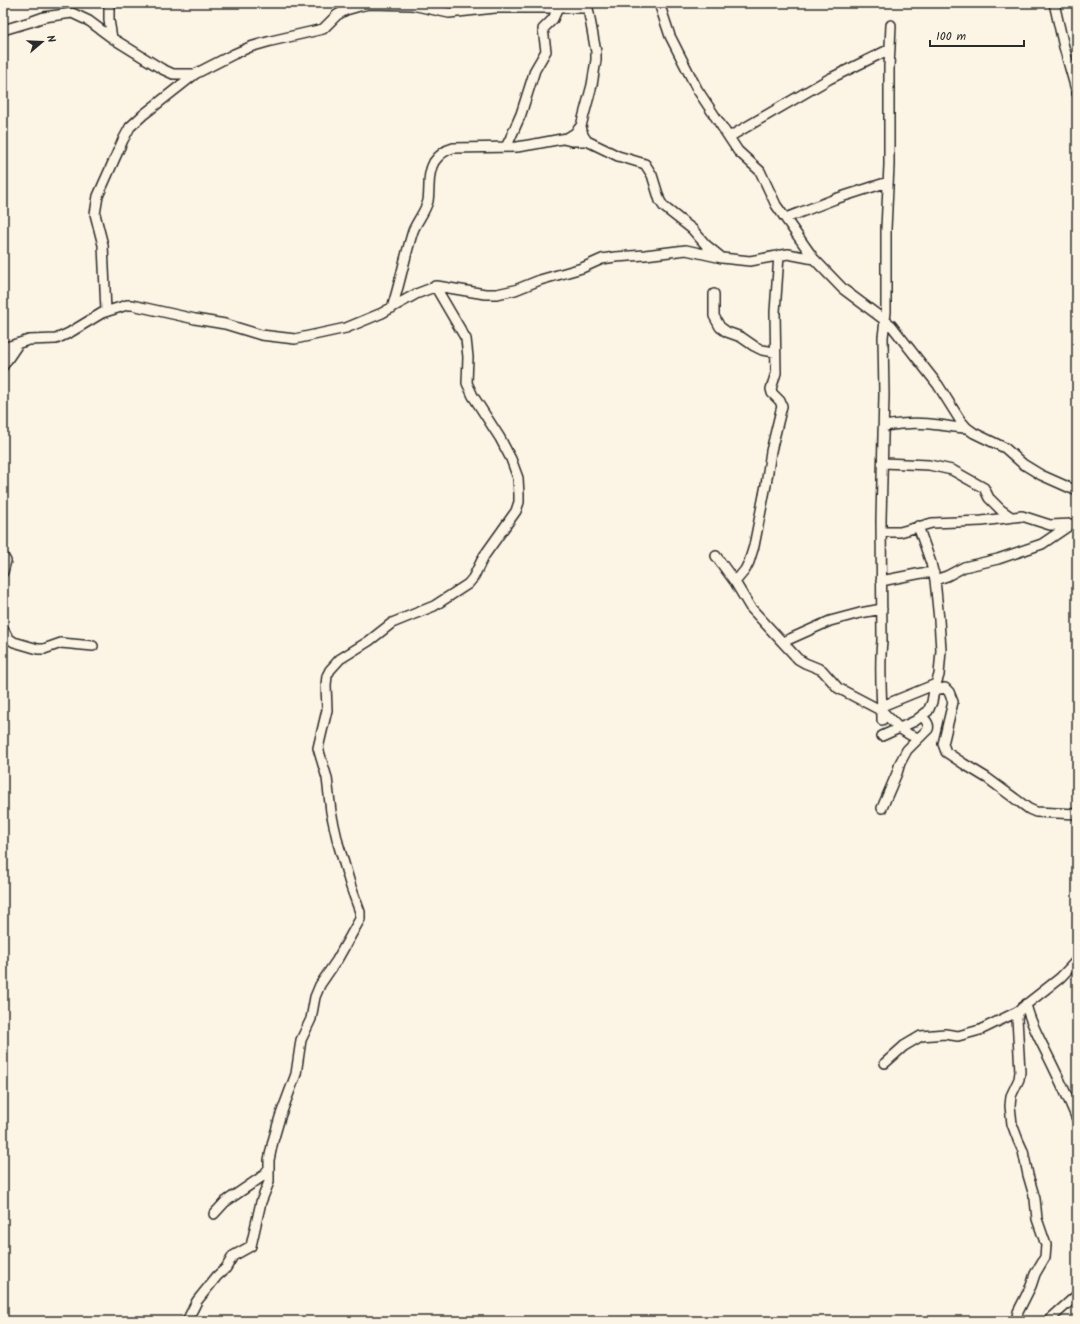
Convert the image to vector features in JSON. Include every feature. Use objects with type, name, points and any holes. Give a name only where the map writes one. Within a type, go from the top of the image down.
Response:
[{"type":"street","points":[[109,3],[109,26],[112,38]]},
{"type":"street","points":[[659,3],[670,36],[697,89],[738,151],[760,171],[776,206],[814,259],[843,289],[894,329],[938,385],[956,415],[967,428],[1004,448],[1023,464],[1041,475],[1077,491]]},
{"type":"street","points":[[1054,3],[1077,93]]},
{"type":"street","points":[[106,311],[104,245],[95,214],[98,196],[130,127],[194,74],[250,47],[323,29],[337,15],[346,10],[369,4],[412,5],[449,13],[474,6],[558,8],[587,5],[596,52],[596,60],[592,85],[581,126],[583,135],[587,141]]},
{"type":"street","points":[[506,147],[521,114],[535,70],[546,51],[543,29],[552,19],[558,8]]},
{"type":"street","points":[[3,30],[44,17],[72,13],[88,21],[112,38],[162,69],[173,74],[194,74]]},
{"type":"street","points":[[882,712],[880,656],[882,641],[881,532],[884,426],[883,337],[886,312],[888,88],[891,25]]},
{"type":"street","points":[[729,137],[829,79],[890,49]]},
{"type":"street","points":[[392,308],[399,288],[414,230],[428,202],[430,175],[435,161],[444,152],[453,148],[525,146],[563,139],[572,135],[581,126]]},
{"type":"street","points":[[563,139],[587,141],[618,156],[642,162],[648,166],[655,181],[662,205],[675,217],[692,229],[706,245],[722,258]]},
{"type":"street","points":[[786,218],[835,199],[888,182]]},
{"type":"street","points":[[3,348],[29,340],[58,339],[106,311],[127,305],[225,324],[261,335],[295,339],[346,328],[382,313],[416,294],[435,286],[485,294],[497,294],[515,290],[540,280],[582,268],[610,257],[688,250],[722,258],[750,261],[788,254],[814,259]]},
{"type":"street","points":[[735,582],[749,562],[754,546],[771,451],[780,416],[781,404],[771,389],[776,374],[776,312],[779,255]]},
{"type":"street","points":[[187,1321],[197,1301],[217,1276],[226,1268],[233,1256],[251,1246],[261,1202],[269,1182],[269,1160],[273,1141],[296,1074],[302,1040],[311,1019],[316,994],[360,919],[360,912],[338,843],[331,812],[327,778],[318,748],[326,710],[327,676],[330,670],[340,659],[392,623],[434,606],[468,584],[473,578],[484,556],[516,511],[519,502],[519,486],[515,469],[500,438],[473,396],[467,383],[468,357],[466,339],[435,286]]},
{"type":"street","points":[[714,294],[714,316],[720,327],[726,332],[740,337],[762,350],[775,352]]},
{"type":"street","points":[[3,366],[18,344]]},
{"type":"street","points":[[884,426],[901,423],[967,428]]},
{"type":"street","points":[[883,463],[929,465],[952,470],[984,488],[989,498],[1001,510],[1011,517]]},
{"type":"street","points":[[881,532],[900,532],[932,523],[982,521],[1022,516],[1050,525],[1075,523]]},
{"type":"street","points":[[882,581],[922,573],[934,577],[947,576],[964,568],[998,559],[1042,544],[1075,523]]},
{"type":"street","points":[[882,736],[914,721],[928,711],[931,706],[940,666],[939,620],[934,577],[918,526]]},
{"type":"street","points":[[3,556],[6,561],[3,572]]},
{"type":"street","points":[[716,556],[735,582],[750,607],[801,661],[820,669],[838,688],[882,712],[899,728],[910,735],[919,738]]},
{"type":"street","points":[[783,642],[830,621],[882,609]]},
{"type":"street","points":[[3,629],[8,638],[14,642],[38,649],[44,649],[61,643],[93,646]]},
{"type":"street","points":[[882,712],[935,687],[945,688],[949,692],[953,702],[943,744],[946,752],[1036,812],[1077,814]]},
{"type":"street","points":[[882,808],[907,750],[928,729],[929,726],[922,716]]},
{"type":"street","points":[[885,1063],[904,1046],[921,1036],[945,1034],[958,1036],[980,1030],[1019,1011],[1060,978],[1077,960]]},
{"type":"street","points":[[1026,1004],[1034,1028],[1065,1091],[1077,1120]]},
{"type":"street","points":[[1016,1321],[1018,1312],[1044,1258],[1046,1245],[1036,1219],[1035,1199],[1023,1151],[1014,1130],[1011,1114],[1011,1096],[1020,1075],[1017,1018],[1019,1011]]},
{"type":"street","points":[[214,1214],[225,1202],[263,1176],[270,1168]]},
{"type":"street","points":[[1049,1321],[1077,1295]]}]
